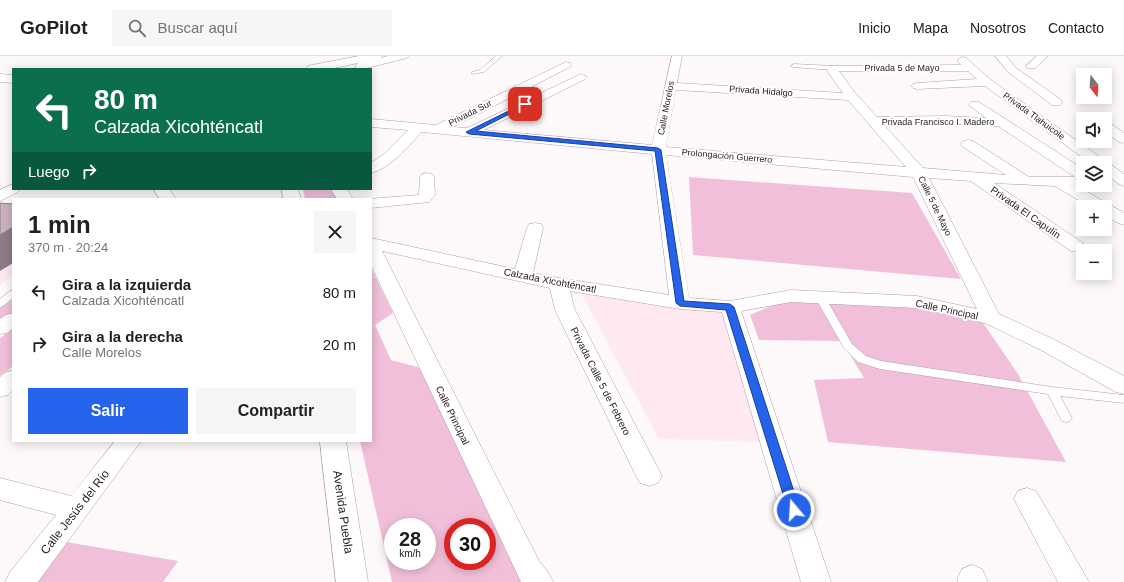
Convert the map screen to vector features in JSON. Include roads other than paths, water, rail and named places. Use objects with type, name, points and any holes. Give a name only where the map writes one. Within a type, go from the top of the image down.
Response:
[{"type":"main road","points":[[317,68],[376,56]]},
{"type":"main road","points":[[354,68],[402,56]]},
{"type":"main road","points":[[0,78],[12,79]]},
{"type":"main road","name":"Avenida Puebla","points":[[333,442],[352,582]]},
{"type":"street","name":"Calle Morelos","points":[[677,56],[658,150],[680,303]]},
{"type":"street","name":"Privada Tlahuicole","points":[[956,56],[954,56],[962,59],[986,82],[1089,156]]},
{"type":"street","points":[[1000,56],[1012,70],[1056,102]]},
{"type":"street","points":[[1031,66],[1043,56]]},
{"type":"street","name":"Privada Sur","points":[[439,129],[566,65]]},
{"type":"street","name":"Privada 5 de Mayo","points":[[833,68],[971,68]]},
{"type":"street","name":"Calle 5 de Mayo","points":[[833,68],[833,71],[852,97],[919,173],[991,318]]},
{"type":"street","points":[[469,132],[581,77]]},
{"type":"street","name":"Privada 5 de Mayo","points":[[917,86],[986,82]]},
{"type":"street","name":"Privada Hidalgo","points":[[670,86],[852,97]]},
{"type":"street","points":[[976,105],[1076,171]]},
{"type":"street","name":"Privada Francisco I. Madero","points":[[874,122],[945,120],[1001,122]]},
{"type":"street","name":"Prolongación Guerrero","points":[[372,123],[919,173],[1027,181],[1076,182]]},
{"type":"street","points":[[1112,125],[1124,139]]},
{"type":"street","points":[[372,168],[389,156],[419,127]]},
{"type":"street","points":[[968,144],[1027,181]]},
{"type":"street","points":[[1112,173],[1124,182]]},
{"type":"street","points":[[372,203],[423,199],[427,195],[427,177]]},
{"type":"street","name":"Privada El Capulín","points":[[975,177],[1076,247]]},
{"type":"street","points":[[1058,182],[1089,200]]},
{"type":"street","points":[[1112,183],[1124,182]]},
{"type":"street","points":[[0,196],[12,190]]},
{"type":"street","points":[[162,190],[168,198]]},
{"type":"street","points":[[0,201],[12,203]]},
{"type":"street","points":[[1112,213],[1124,220]]},
{"type":"street","points":[[523,275],[535,228]]},
{"type":"street","name":"Calzada Xicohténcatl","points":[[372,242],[559,284],[680,303],[730,307]]},
{"type":"street","name":"Calle Principal","points":[[372,248],[529,570],[538,582]]},
{"type":"street","name":"Privada Calle 5 de Febrero","points":[[559,284],[565,310],[649,476]]},
{"type":"street","name":"Calle Principal","points":[[730,307],[791,296],[917,302],[991,318],[1046,344],[1123,388]]},
{"type":"street","points":[[730,307],[816,582]]},
{"type":"street","points":[[0,328],[12,320]]},
{"type":"street","points":[[0,389],[12,379]]},
{"type":"street","name":"Calle Jesús del Río","points":[[20,582],[128,442]]},
{"type":"street","points":[[0,489],[77,508]]},
{"type":"street","points":[[1027,499],[1074,582]]},
{"type":"lane","points":[[474,73],[482,71],[499,56]]},
{"type":"lane","points":[[794,66],[833,68]]},
{"type":"lane","points":[[0,304],[12,294]]},
{"type":"lane","points":[[820,297],[848,346],[862,359],[880,365],[1052,391],[1123,388]]},
{"type":"lane","points":[[1052,391],[1066,418]]}]
